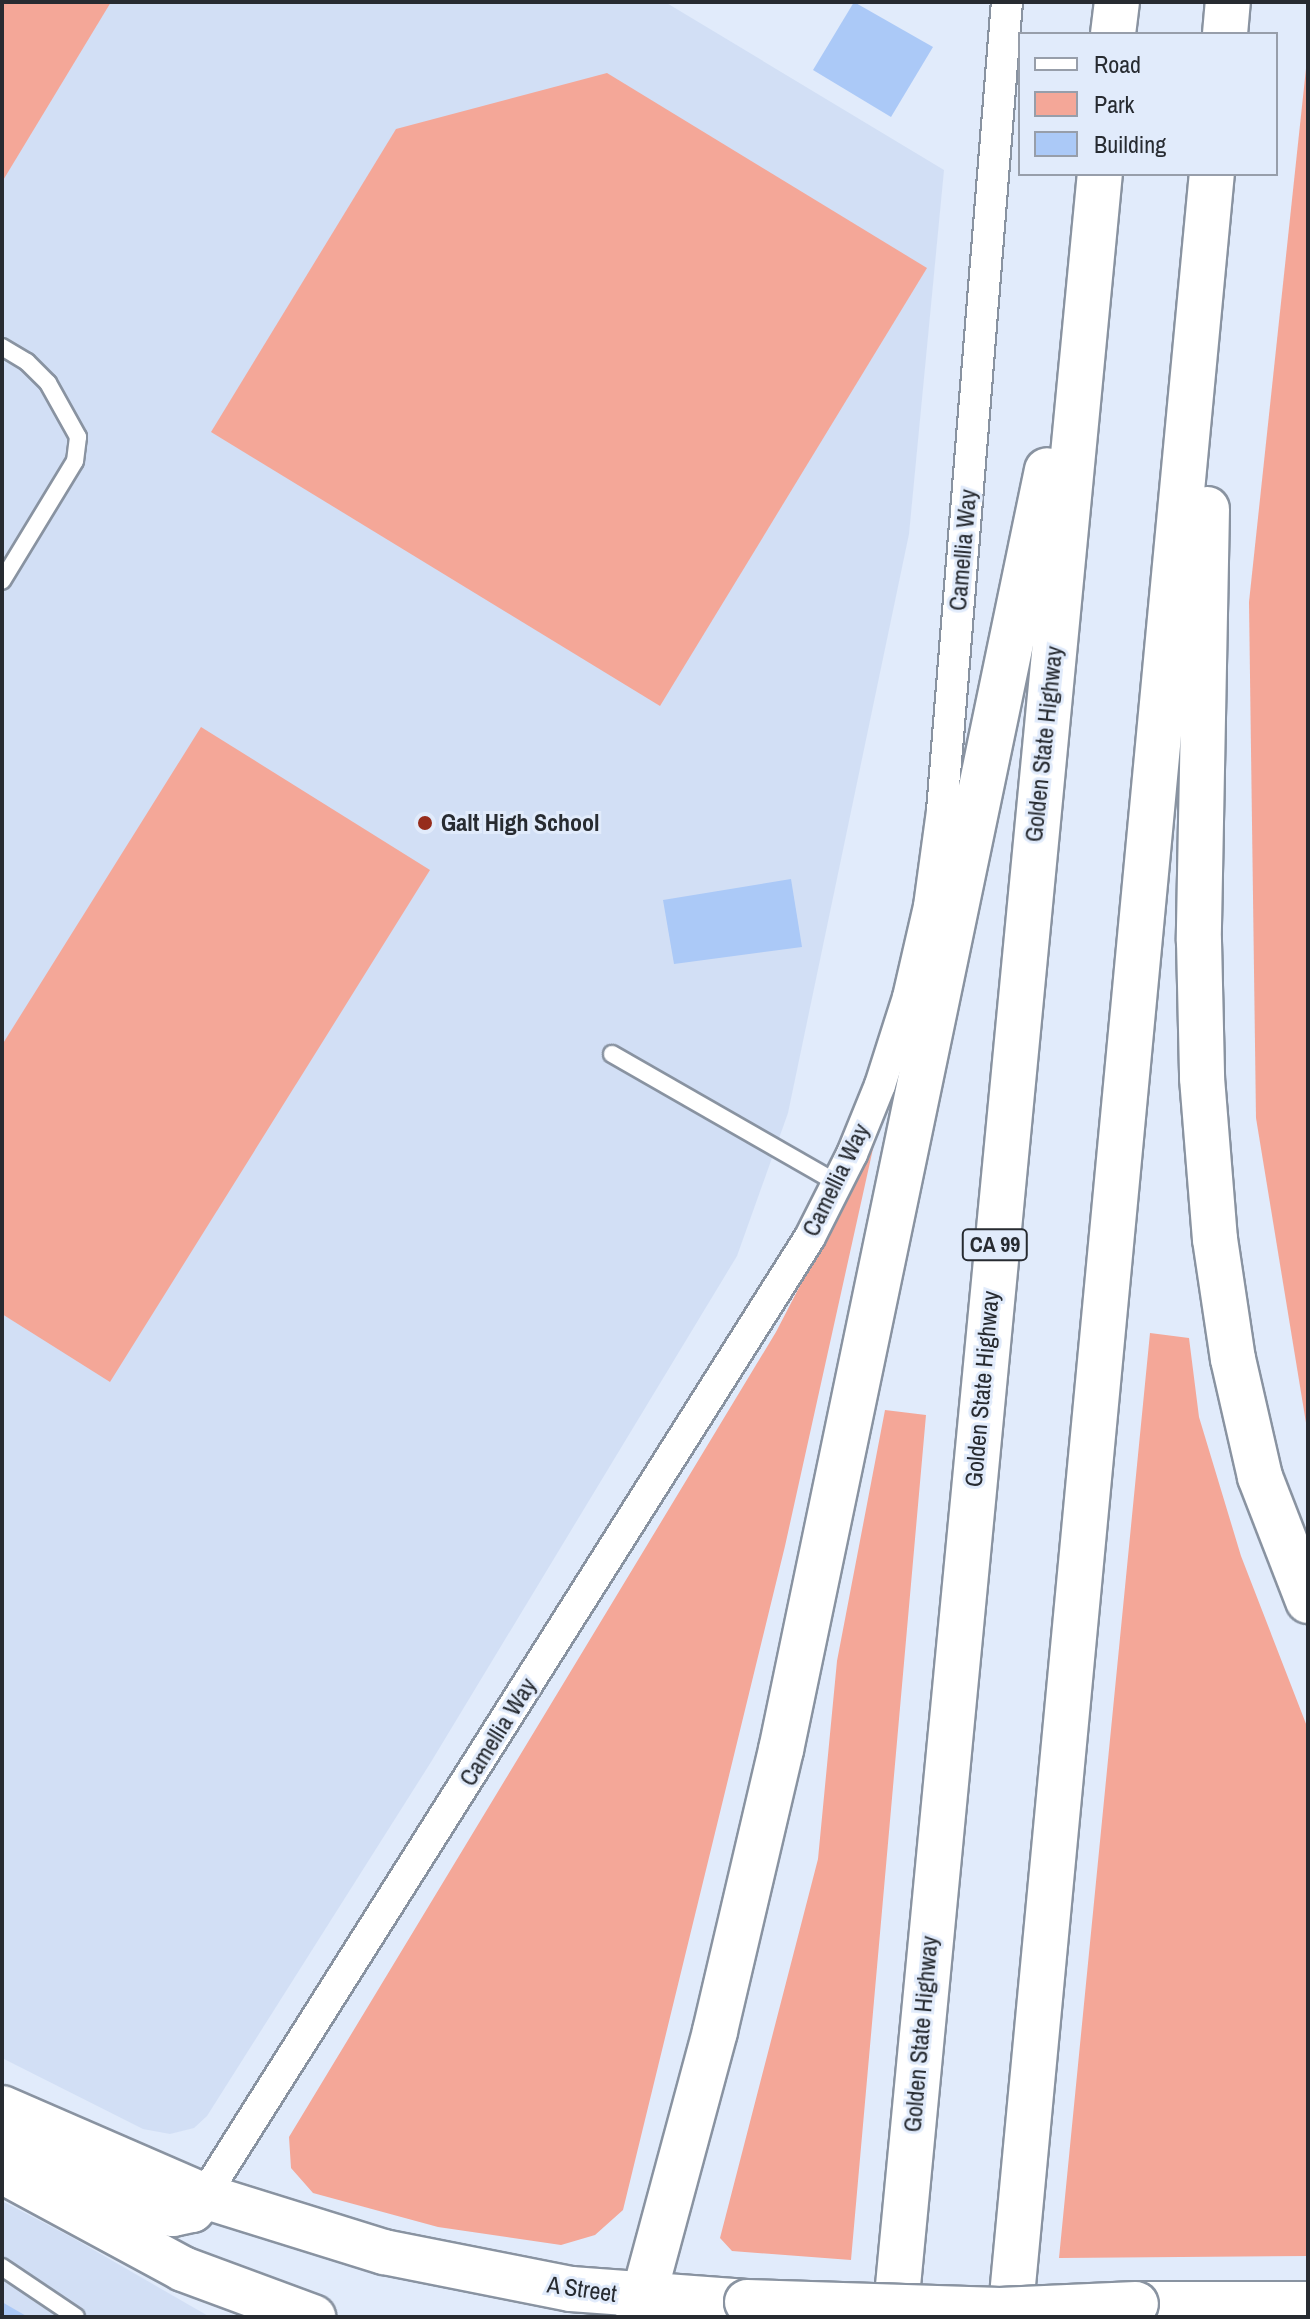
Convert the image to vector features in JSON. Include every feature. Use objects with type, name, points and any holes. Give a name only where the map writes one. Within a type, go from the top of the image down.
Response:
[{"type":"main road","points":[[1113,32],[1117,2]]},
{"type":"main road","points":[[1225,32],[1228,2]]},
{"type":"main road","name":"Golden State Highway","points":[[895,2317],[1100,176]]},
{"type":"main road","points":[[1213,176],[1199,941],[1202,1078],[1215,1239],[1233,1359],[1260,1477],[1308,1601]]},
{"type":"main road","points":[[1010,2317],[1213,176]]},
{"type":"main road","points":[[641,2307],[715,2031],[781,1750],[1093,249]]},
{"type":"main road","name":"A Street","points":[[2,2108],[204,2196],[384,2252],[571,2289],[641,2307],[747,2302],[1000,2310],[1136,2304],[1308,2304]]},
{"type":"main road","points":[[2,2137],[152,2211],[173,2214],[192,2210],[204,2196]]},
{"type":"main road","points":[[2,2171],[183,2269],[313,2317]]},
{"type":"street","name":"Camellia Way","points":[[204,2196],[810,1237],[880,1085],[908,997],[929,906],[943,795],[1007,2]]},
{"type":"lane","points":[[2,347],[27,362],[48,383],[78,437],[75,461],[2,581]]},
{"type":"lane","points":[[612,1054],[837,1183]]},
{"type":"lane","points":[[2,2267],[76,2317]]},
{"type":"shaded area","name":"Galt High School","points":[[2,2],[665,2],[944,170],[909,534],[788,1113],[737,1256],[431,1762],[207,2116],[194,2128],[170,2134],[143,2129],[2,2058]]},
{"type":"shaded area","points":[[2,2201],[73,2238],[210,2317],[2,2317]]},
{"type":"green space","points":[[2,2],[111,2],[2,182]]},
{"type":"green space","points":[[1308,50],[1308,1435],[1256,1118],[1249,602]]},
{"type":"green space","points":[[607,73],[927,268],[660,706],[211,432],[396,129]]},
{"type":"green space","points":[[201,727],[430,870],[110,1382],[2,1314],[2,1045]]},
{"type":"green space","points":[[884,1099],[785,1546],[623,2210],[595,2235],[561,2245],[438,2227],[313,2193],[291,2168],[289,2137],[776,1332],[818,1251]]},
{"type":"green space","points":[[1150,1333],[1189,1338],[1199,1417],[1241,1556],[1308,1729],[1308,2256],[1059,2258]]},
{"type":"green space","points":[[885,1410],[926,1415],[851,2260],[732,2251],[720,2238],[818,1859],[837,1661]]},
{"type":"building","points":[[854,2],[933,47],[891,117],[813,70]]},
{"type":"building","points":[[791,879],[802,947],[674,964],[663,900]]},
{"type":"building","points":[[2,2302],[28,2317],[2,2317]]},
{"type":"place","name":"Galt High School","points":[[425,823]]}]
